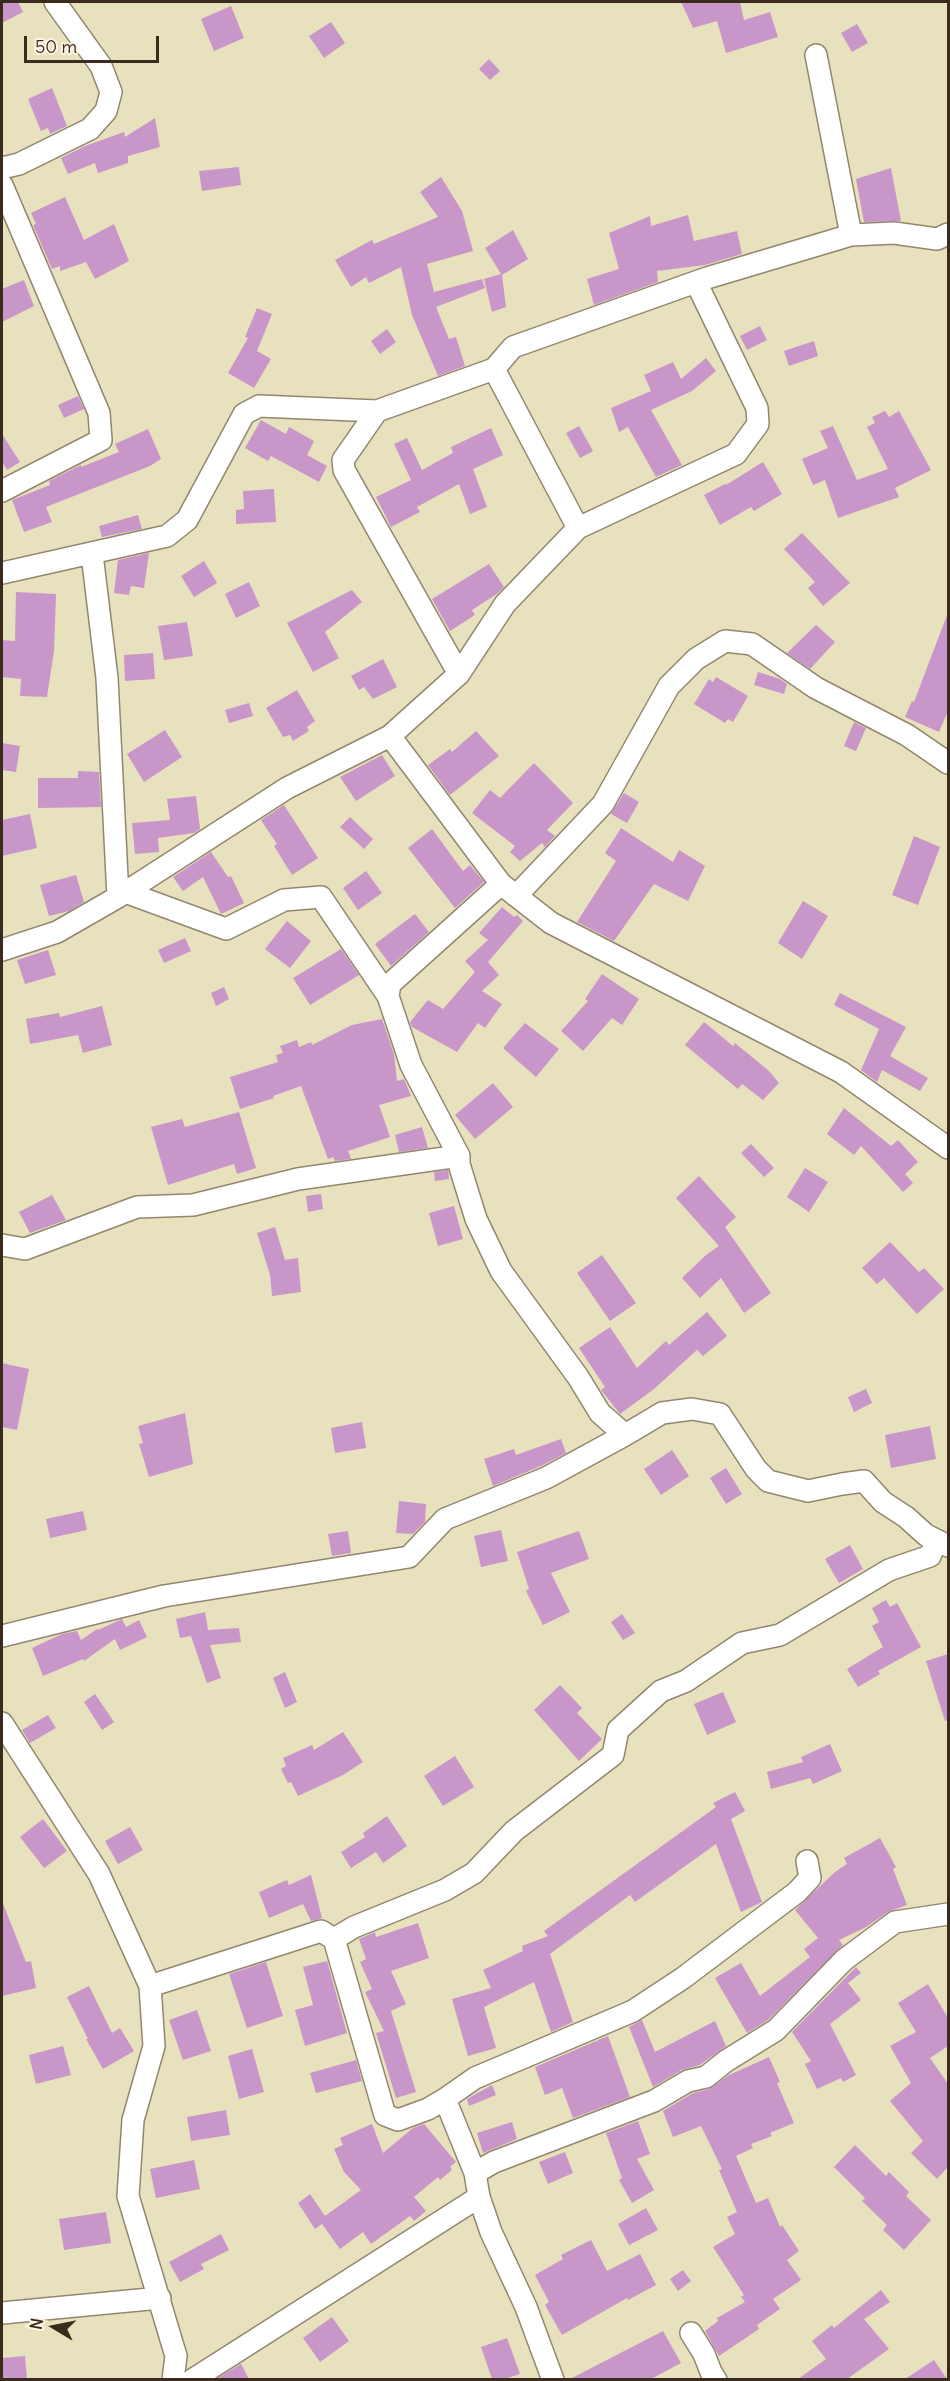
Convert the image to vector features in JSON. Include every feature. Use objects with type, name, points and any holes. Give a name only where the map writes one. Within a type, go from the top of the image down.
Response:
[{"type":"street","points":[[2,168],[19,164],[90,129],[106,111],[111,92],[101,66],[55,2]]},
{"type":"street","points":[[816,56],[851,235]]},
{"type":"street","points":[[2,185],[99,413],[101,440],[2,491]]},
{"type":"street","points":[[2,573],[167,536],[187,520],[244,414],[259,406],[377,411],[494,369],[513,347],[696,282],[851,235],[894,233],[937,239],[948,234]]},
{"type":"street","points":[[2,950],[57,932],[287,788],[390,736],[459,674],[505,604],[578,528],[736,454],[758,424],[757,408],[696,282]]},
{"type":"street","points":[[494,369],[578,528]]},
{"type":"street","points":[[377,411],[343,460],[344,470],[459,674]]},
{"type":"street","points":[[92,554],[107,678],[121,894]]},
{"type":"street","points":[[388,996],[390,984],[509,890],[603,804],[669,686],[696,659],[725,641],[752,644],[816,688],[907,735],[948,763]]},
{"type":"street","points":[[390,736],[509,890],[551,923],[841,1072],[948,1148]]},
{"type":"street","points":[[121,894],[226,929],[284,900],[321,897],[388,996],[411,1065],[459,1156],[459,1164],[476,1219],[501,1271],[578,1377],[600,1413],[625,1435]]},
{"type":"street","points":[[2,1245],[25,1249],[137,1207],[193,1205],[298,1179],[459,1156]]},
{"type":"street","points":[[2,1636],[164,1596],[409,1557],[444,1519],[546,1478],[662,1413],[692,1409],[720,1414],[756,1469],[768,1481],[808,1491],[864,1482],[883,1502],[906,1517],[926,1536],[942,1544],[930,1557],[889,1570],[780,1635],[742,1643],[686,1681],[662,1691],[618,1730],[613,1755],[514,1831],[474,1873],[445,1890],[354,1927],[333,1939]]},
{"type":"street","points":[[2,1723],[99,1874],[150,1986],[154,2046],[133,2120],[128,2196],[176,2356],[173,2379]]},
{"type":"street","points":[[150,1986],[321,1931],[333,1939],[385,2115],[398,2120],[428,2109],[475,2078],[633,2011],[797,1892],[810,1878],[807,1861]]},
{"type":"street","points":[[475,2173],[494,2162],[654,2101],[688,2081],[706,2077],[726,2061],[776,2030],[844,1960],[895,1922],[948,1914]]},
{"type":"street","points":[[445,2099],[475,2173],[479,2197],[491,2232],[526,2307],[553,2379]]},
{"type":"street","points":[[192,2379],[479,2197]]},
{"type":"street","points":[[2,2313],[160,2298]]},
{"type":"street","points":[[691,2333],[716,2379]]},
{"type":"building","points":[[2,2],[18,2],[23,12],[2,23]]},
{"type":"building","points":[[681,2],[740,2],[744,20],[770,12],[778,37],[726,53],[717,21],[693,28]]},
{"type":"building","points":[[231,6],[244,38],[214,51],[201,19]]},
{"type":"building","points":[[331,22],[345,43],[324,58],[309,36]]},
{"type":"building","points":[[857,24],[868,43],[852,52],[841,33]]},
{"type":"building","points":[[489,59],[500,71],[490,80],[479,69]]},
{"type":"building","points":[[52,88],[67,126],[50,134],[48,128],[41,131],[28,99]]},
{"type":"building","points":[[155,118],[160,147],[128,156],[128,163],[98,173],[95,163],[68,174],[61,158],[85,146],[124,132],[125,137]]},
{"type":"building","points":[[239,167],[241,185],[202,191],[199,171]]},
{"type":"building","points":[[891,168],[901,221],[864,222],[856,179]]},
{"type":"building","points":[[441,177],[462,211],[473,251],[427,264],[434,292],[482,279],[485,288],[436,307],[449,339],[456,337],[465,366],[438,376],[412,315],[401,267],[369,283],[366,277],[351,287],[335,260],[372,240],[374,244],[438,217],[420,192]]},
{"type":"building","points":[[65,197],[84,240],[114,224],[129,261],[95,279],[86,262],[60,271],[60,266],[52,269],[33,225],[36,224],[31,213]]},
{"type":"building","points":[[688,215],[694,241],[737,231],[742,254],[705,265],[657,271],[658,282],[594,305],[587,279],[619,269],[609,233],[650,216],[651,226]]},
{"type":"building","points":[[513,230],[528,259],[502,275],[506,307],[492,312],[484,279],[501,274],[485,248]]},
{"type":"building","points":[[24,280],[34,306],[2,322],[2,289]]},
{"type":"building","points":[[257,308],[272,314],[257,351],[271,359],[254,388],[228,373],[248,338],[245,337]]},
{"type":"building","points":[[760,326],[767,340],[747,350],[740,336]]},
{"type":"building","points":[[387,329],[396,342],[380,354],[371,341]]},
{"type":"building","points":[[814,341],[818,356],[789,366],[784,351]]},
{"type":"building","points":[[706,358],[716,371],[692,391],[651,410],[682,465],[656,477],[628,427],[619,432],[611,408],[651,391],[644,375],[673,362],[681,379]]},
{"type":"building","points":[[78,396],[84,409],[64,418],[58,405]]},
{"type":"building","points":[[885,411],[889,417],[899,411],[931,470],[895,488],[899,497],[838,518],[825,480],[813,485],[802,459],[828,448],[820,431],[833,426],[857,480],[888,469],[867,427],[875,423],[872,417]]},
{"type":"building","points":[[261,420],[286,434],[289,427],[314,441],[307,455],[327,466],[319,482],[271,456],[268,461],[245,448]]},
{"type":"building","points":[[579,426],[593,451],[580,458],[566,433]]},
{"type":"building","points":[[491,428],[503,455],[473,469],[487,507],[470,514],[459,484],[417,507],[420,512],[391,527],[376,497],[411,480],[394,444],[407,438],[422,470],[453,453],[451,447]]},
{"type":"building","points":[[148,429],[161,459],[150,466],[46,507],[52,522],[24,532],[12,500],[50,485],[49,481],[81,465],[81,467],[119,452],[115,444]]},
{"type":"building","points":[[2,434],[20,462],[7,470],[2,462]]},
{"type":"building","points":[[763,462],[782,494],[754,511],[751,507],[720,525],[704,495],[726,485]]},
{"type":"building","points":[[274,489],[276,522],[236,524],[236,510],[244,509],[243,491]]},
{"type":"building","points":[[138,515],[142,529],[102,537],[99,526]]},
{"type":"building","points":[[802,533],[850,583],[823,606],[808,588],[815,582],[784,549]]},
{"type":"building","points":[[149,553],[144,588],[131,586],[129,595],[114,593],[118,560]]},
{"type":"building","points":[[204,561],[217,583],[194,597],[181,576]]},
{"type":"building","points":[[489,564],[504,587],[472,610],[475,615],[450,631],[432,599]]},
{"type":"building","points":[[249,582],[260,606],[236,618],[225,594]]},
{"type":"building","points":[[352,590],[362,602],[325,632],[339,658],[313,672],[287,623]]},
{"type":"building","points":[[16,592],[56,594],[54,651],[47,697],[20,696],[21,679],[2,677],[2,640],[15,641]]},
{"type":"building","points":[[947,615],[948,711],[939,732],[905,717],[912,701],[914,702]]},
{"type":"building","points":[[187,622],[193,656],[164,660],[158,626]]},
{"type":"building","points":[[816,625],[835,642],[810,669],[787,653]]},
{"type":"building","points":[[153,653],[155,679],[125,681],[124,655]]},
{"type":"building","points":[[383,659],[397,687],[373,699],[364,687],[359,690],[351,676]]},
{"type":"building","points":[[758,672],[780,679],[787,684],[784,694],[754,685]]},
{"type":"building","points":[[716,677],[748,696],[733,722],[728,719],[725,723],[694,704],[709,679],[713,682]]},
{"type":"building","points":[[297,690],[315,721],[307,727],[309,731],[293,741],[290,735],[283,737],[266,708]]},
{"type":"building","points":[[249,703],[253,716],[229,723],[225,710]]},
{"type":"building","points":[[854,722],[866,728],[856,751],[844,746]]},
{"type":"building","points":[[165,730],[182,757],[144,782],[127,754]]},
{"type":"building","points":[[476,731],[499,756],[450,795],[428,765],[450,749],[452,752]]},
{"type":"building","points":[[2,743],[20,746],[16,772],[2,770]]},
{"type":"building","points":[[382,755],[395,776],[356,801],[340,777]]},
{"type":"building","points":[[534,763],[573,803],[547,830],[555,836],[545,847],[542,843],[520,861],[510,852],[515,846],[472,813],[490,790],[500,798]]},
{"type":"building","points":[[78,771],[99,772],[101,807],[38,808],[38,778],[78,778]]},
{"type":"building","points":[[624,793],[639,802],[627,823],[611,814]]},
{"type":"building","points":[[196,796],[200,829],[194,833],[158,838],[159,852],[135,854],[132,823],[170,820],[167,799]]},
{"type":"building","points":[[284,805],[318,858],[292,875],[274,846],[277,844],[261,820]]},
{"type":"building","points":[[30,814],[37,848],[2,856],[2,820]]},
{"type":"building","points":[[350,817],[373,839],[364,849],[340,827]]},
{"type":"building","points":[[621,828],[673,862],[679,850],[705,866],[688,901],[654,884],[614,941],[577,922],[616,861],[605,853]]},
{"type":"building","points":[[432,829],[463,871],[470,865],[484,882],[455,908],[408,848]]},
{"type":"building","points":[[914,836],[940,847],[918,905],[892,895]]},
{"type":"building","points":[[211,852],[228,877],[231,876],[244,903],[221,914],[203,877],[183,891],[173,877]]},
{"type":"building","points":[[366,871],[382,893],[358,910],[343,888]]},
{"type":"building","points":[[76,875],[84,902],[69,911],[49,916],[40,885]]},
{"type":"building","points":[[803,901],[828,916],[802,959],[778,943]]},
{"type":"building","points":[[502,907],[523,921],[488,962],[499,975],[482,991],[502,1004],[485,1028],[478,1023],[457,1052],[412,1027],[410,1022],[428,1000],[443,1009],[475,972],[465,961],[488,940],[479,933]]},
{"type":"building","points":[[415,914],[429,932],[391,966],[375,944]]},
{"type":"building","points":[[287,921],[311,941],[290,968],[265,949]]},
{"type":"building","points":[[185,938],[191,951],[164,963],[158,950]]},
{"type":"building","points":[[341,949],[359,975],[310,1005],[293,978]]},
{"type":"building","points":[[48,950],[56,975],[25,984],[17,960]]},
{"type":"building","points":[[602,974],[639,999],[622,1025],[612,1018],[583,1051],[561,1031],[588,1001],[585,999]]},
{"type":"building","points":[[224,987],[229,999],[216,1006],[211,993]]},
{"type":"building","points":[[840,993],[906,1027],[890,1056],[928,1078],[920,1091],[882,1070],[877,1082],[861,1070],[879,1029],[834,1005]]},
{"type":"building","points":[[102,1006],[112,1045],[83,1053],[78,1035],[30,1044],[26,1019],[59,1013],[60,1017]]},
{"type":"building","points":[[382,1019],[394,1054],[397,1081],[404,1079],[411,1096],[379,1105],[390,1137],[348,1151],[351,1159],[335,1161],[333,1157],[328,1159],[301,1086],[240,1109],[230,1077],[278,1062],[276,1055],[283,1053],[280,1046],[297,1040],[299,1047],[311,1042],[312,1045],[352,1025]]},
{"type":"building","points":[[704,1022],[733,1046],[735,1043],[769,1071],[779,1083],[763,1100],[742,1084],[738,1089],[685,1045]]},
{"type":"building","points":[[525,1023],[559,1049],[536,1077],[503,1048]]},
{"type":"building","points":[[493,1083],[513,1107],[475,1139],[455,1115]]},
{"type":"building","points":[[844,1108],[891,1146],[898,1140],[918,1162],[905,1174],[913,1183],[903,1192],[861,1146],[854,1155],[827,1134]]},
{"type":"building","points":[[239,1112],[256,1168],[237,1174],[234,1164],[168,1185],[151,1127],[182,1119],[185,1127]]},
{"type":"building","points":[[422,1127],[428,1148],[399,1152],[395,1135]]},
{"type":"building","points":[[751,1144],[774,1168],[764,1177],[741,1153]]},
{"type":"building","points":[[805,1168],[828,1182],[809,1212],[787,1197]]},
{"type":"building","points":[[448,1170],[449,1179],[435,1181],[434,1172]]},
{"type":"building","points":[[699,1176],[736,1217],[725,1227],[771,1293],[744,1313],[721,1278],[700,1298],[682,1278],[719,1246],[676,1198]]},
{"type":"building","points":[[321,1194],[323,1209],[308,1212],[306,1196]]},
{"type":"building","points":[[52,1195],[66,1220],[30,1233],[19,1212]]},
{"type":"building","points":[[454,1206],[463,1239],[438,1246],[429,1213]]},
{"type":"building","points":[[275,1227],[285,1260],[298,1258],[301,1292],[272,1296],[270,1275],[257,1233]]},
{"type":"building","points":[[890,1242],[919,1272],[924,1268],[944,1289],[917,1314],[884,1278],[877,1284],[862,1268]]},
{"type":"building","points":[[602,1255],[636,1303],[610,1321],[577,1273]]},
{"type":"building","points":[[707,1312],[727,1336],[703,1356],[697,1350],[654,1389],[620,1414],[601,1390],[605,1387],[579,1348],[610,1327],[637,1368],[666,1341],[669,1345]]},
{"type":"building","points":[[2,1363],[29,1369],[17,1430],[2,1427]]},
{"type":"building","points":[[866,1389],[872,1403],[854,1412],[848,1397]]},
{"type":"building","points":[[185,1413],[193,1464],[149,1477],[139,1444],[143,1443],[138,1426]]},
{"type":"building","points":[[362,1422],[366,1448],[335,1453],[331,1428]]},
{"type":"building","points":[[930,1426],[936,1459],[891,1468],[885,1435]]},
{"type":"building","points":[[561,1439],[566,1453],[493,1486],[484,1459],[514,1449],[516,1455]]},
{"type":"building","points":[[672,1450],[689,1476],[661,1495],[644,1469]]},
{"type":"building","points":[[726,1468],[742,1494],[726,1504],[710,1478]]},
{"type":"building","points":[[399,1501],[426,1504],[425,1522],[413,1534],[396,1533]]},
{"type":"building","points":[[83,1511],[87,1530],[50,1538],[46,1519]]},
{"type":"building","points":[[501,1530],[508,1561],[481,1567],[474,1536]]},
{"type":"building","points":[[348,1531],[351,1553],[332,1556],[328,1534]]},
{"type":"building","points":[[579,1531],[589,1559],[551,1573],[570,1612],[543,1625],[526,1591],[529,1589],[517,1552]]},
{"type":"building","points":[[850,1545],[863,1569],[839,1583],[825,1559]]},
{"type":"building","points":[[886,1600],[890,1607],[897,1603],[921,1647],[878,1671],[880,1674],[858,1687],[847,1669],[883,1647],[872,1626],[879,1622],[872,1608]]},
{"type":"building","points":[[205,1612],[208,1630],[239,1628],[241,1642],[210,1645],[221,1678],[207,1683],[191,1636],[180,1638],[176,1619]]},
{"type":"building","points":[[622,1614],[635,1633],[623,1640],[611,1622]]},
{"type":"building","points":[[122,1619],[126,1627],[139,1620],[147,1637],[120,1650],[115,1639],[84,1661],[83,1659],[43,1676],[32,1648],[62,1634],[77,1631],[81,1640],[97,1629]]},
{"type":"building","points":[[948,1654],[948,1720],[945,1721],[926,1661]]},
{"type":"building","points":[[285,1672],[297,1702],[285,1708],[273,1678]]},
{"type":"building","points":[[560,1685],[582,1708],[577,1713],[602,1739],[579,1761],[534,1710]]},
{"type":"building","points":[[723,1692],[736,1722],[707,1735],[694,1704]]},
{"type":"building","points":[[95,1694],[114,1722],[102,1730],[84,1702]]},
{"type":"building","points":[[48,1715],[56,1728],[30,1743],[22,1730]]},
{"type":"building","points":[[343,1732],[363,1762],[343,1775],[298,1796],[281,1769],[286,1766],[283,1758],[312,1745],[314,1750]]},
{"type":"building","points":[[830,1744],[842,1771],[813,1784],[810,1778],[771,1789],[767,1772],[803,1762],[801,1757]]},
{"type":"building","points":[[455,1756],[474,1787],[443,1806],[424,1776]]},
{"type":"building","points":[[735,1792],[745,1811],[731,1819],[762,1902],[741,1912],[716,1844],[635,1902],[630,1895],[550,1954],[573,2022],[551,2032],[534,1982],[484,2007],[496,2048],[468,2056],[452,1999],[491,1988],[483,1970],[523,1951],[522,1946],[548,1936],[544,1931],[716,1807],[713,1803]]},
{"type":"building","points":[[387,1816],[407,1846],[383,1863],[376,1852],[351,1868],[341,1852],[365,1837],[363,1833]]},
{"type":"building","points":[[43,1819],[67,1851],[44,1868],[20,1837]]},
{"type":"building","points":[[130,1827],[143,1850],[118,1864],[105,1841]]},
{"type":"building","points":[[880,1838],[896,1867],[893,1869],[907,1905],[888,1912],[866,1927],[839,1940],[843,1945],[768,2020],[747,2033],[715,1978],[741,1963],[760,1996],[810,1957],[804,1949],[818,1938],[795,1910],[835,1872],[847,1864],[844,1858]]},
{"type":"building","points":[[311,1875],[322,1918],[311,1921],[303,1904],[269,1918],[259,1892],[287,1880],[289,1885]]},
{"type":"building","points":[[2,1901],[26,1962],[31,1961],[36,1988],[2,1996]]},
{"type":"building","points":[[418,1923],[429,1958],[391,1971],[406,2004],[391,2011],[416,2092],[396,2098],[376,2033],[384,2031],[365,1992],[372,1989],[360,1962],[366,1959],[359,1939],[375,1932],[376,1937]]},
{"type":"building","points":[[327,1961],[347,2033],[305,2046],[295,2010],[313,2005],[303,1967]]},
{"type":"building","points":[[266,1962],[283,2016],[247,2028],[229,1974]]},
{"type":"building","points":[[856,1967],[861,1973],[848,1983],[861,2000],[830,2024],[856,2075],[843,2082],[841,2078],[817,2089],[805,2064],[811,2061],[792,2032]]},
{"type":"building","points":[[928,1984],[948,2018],[948,2046],[930,2058],[948,2084],[948,2167],[937,2179],[911,2153],[923,2141],[890,2101],[911,2083],[890,2046],[916,2032],[898,2003]]},
{"type":"building","points":[[89,1986],[112,2033],[120,2028],[134,2051],[103,2069],[67,1997]]},
{"type":"building","points":[[197,2010],[211,2051],[183,2060],[169,2020]]},
{"type":"building","points":[[642,2020],[655,2052],[715,2021],[726,2046],[700,2065],[682,2070],[653,2087],[629,2027]]},
{"type":"building","points":[[608,2036],[630,2097],[573,2118],[562,2088],[545,2095],[535,2067]]},
{"type":"building","points":[[63,2046],[71,2075],[36,2084],[29,2055]]},
{"type":"building","points":[[252,2049],[264,2092],[239,2099],[228,2056]]},
{"type":"building","points":[[769,2057],[794,2123],[770,2133],[772,2136],[751,2144],[753,2148],[736,2156],[756,2203],[768,2198],[780,2227],[782,2225],[799,2251],[787,2260],[801,2280],[773,2299],[780,2309],[757,2325],[759,2329],[719,2356],[705,2331],[718,2321],[717,2318],[745,2302],[741,2297],[744,2295],[713,2247],[735,2234],[727,2217],[737,2212],[719,2170],[722,2169],[701,2126],[673,2137],[663,2111],[693,2093],[709,2089],[729,2075]]},
{"type":"building","points":[[356,2060],[362,2081],[316,2093],[310,2073]]},
{"type":"building","points":[[492,2085],[496,2095],[469,2106],[467,2099]]},
{"type":"building","points":[[226,2110],[230,2135],[191,2141],[187,2117]]},
{"type":"building","points":[[638,2121],[650,2154],[637,2159],[654,2190],[632,2203],[619,2180],[622,2178],[606,2133]]},
{"type":"building","points":[[512,2122],[517,2139],[483,2153],[477,2133]]},
{"type":"building","points":[[372,2124],[383,2153],[413,2128],[424,2124],[456,2162],[450,2167],[452,2170],[440,2180],[438,2177],[414,2197],[426,2211],[414,2221],[410,2216],[371,2244],[363,2232],[340,2249],[322,2224],[315,2229],[298,2203],[310,2194],[325,2216],[361,2190],[344,2172],[334,2149],[343,2145],[340,2138]]},
{"type":"building","points":[[855,2145],[886,2176],[889,2172],[909,2192],[906,2196],[931,2220],[904,2250],[883,2230],[887,2225],[862,2201],[865,2198],[834,2167]]},
{"type":"building","points":[[565,2152],[573,2173],[548,2184],[539,2162]]},
{"type":"building","points":[[194,2160],[200,2189],[156,2198],[150,2169]]},
{"type":"building","points":[[646,2208],[658,2230],[629,2245],[618,2224]]},
{"type":"building","points":[[106,2212],[111,2243],[64,2250],[59,2219]]},
{"type":"building","points":[[221,2234],[229,2250],[201,2264],[204,2269],[180,2282],[169,2262]]},
{"type":"building","points":[[591,2240],[607,2271],[640,2254],[656,2285],[628,2300],[627,2298],[562,2335],[545,2305],[549,2302],[535,2275],[563,2259],[561,2255]]},
{"type":"building","points":[[683,2270],[691,2281],[678,2291],[670,2279]]},
{"type":"building","points":[[881,2290],[890,2302],[864,2319],[889,2349],[847,2379],[798,2379],[826,2359],[812,2341],[832,2325],[834,2328]]},
{"type":"building","points":[[332,2317],[349,2341],[320,2362],[303,2338]]},
{"type":"building","points":[[663,2331],[681,2363],[651,2379],[570,2379]]},
{"type":"building","points":[[507,2338],[520,2374],[504,2379],[492,2379],[481,2347]]},
{"type":"building","points":[[25,2356],[27,2379],[2,2379],[2,2358]]},
{"type":"building","points":[[934,2360],[947,2379],[905,2379]]},
{"type":"building","points":[[241,2364],[249,2379],[216,2379]]}]
